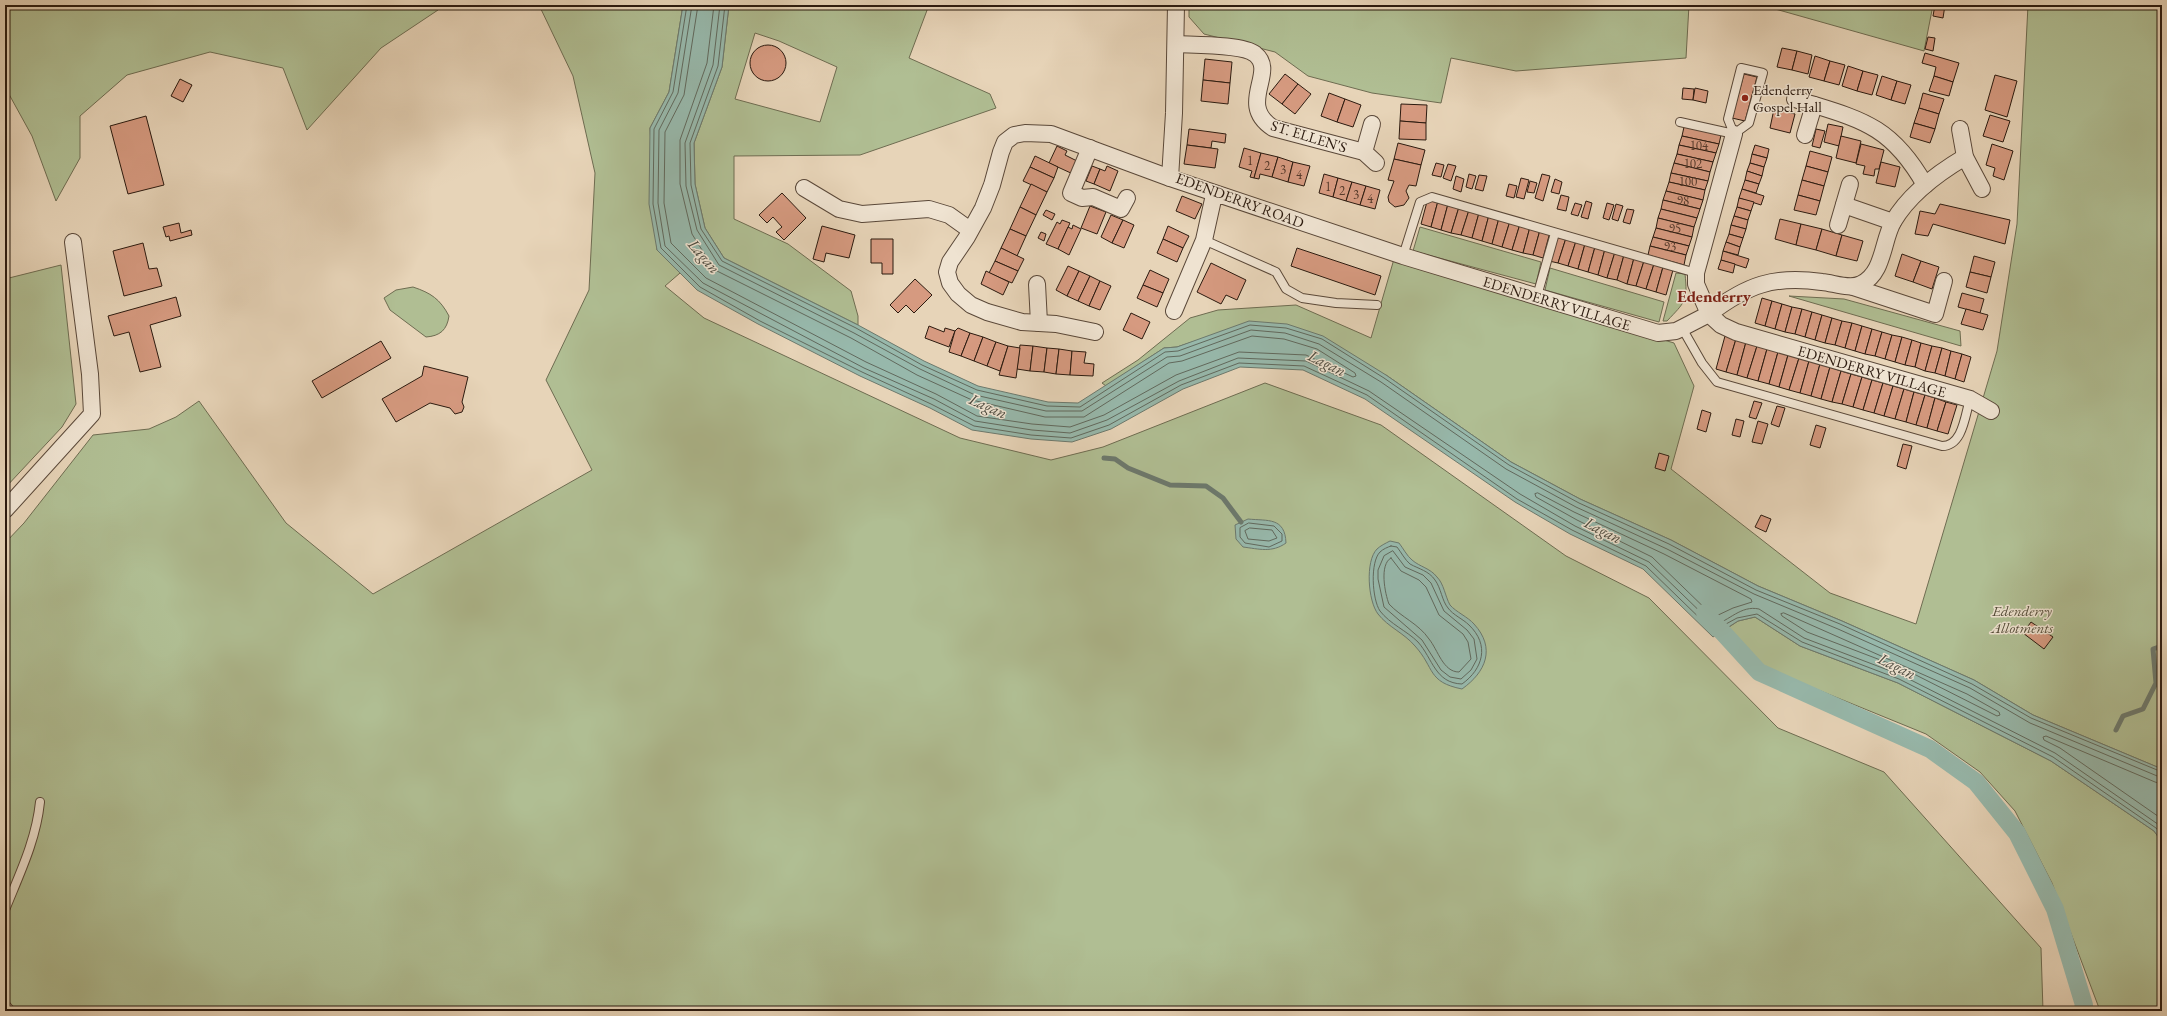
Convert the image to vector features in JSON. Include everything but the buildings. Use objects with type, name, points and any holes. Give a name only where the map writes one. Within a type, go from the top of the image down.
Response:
[{"type":"street","name":"EDENDERRY ROAD","points":[[1176,5],[1176,44],[1170,178],[1403,256]]},
{"type":"street","name":"ST. ELLEN'S","points":[[1176,44],[1241,48],[1254,53],[1260,60],[1262,69],[1256,98],[1257,107],[1265,123],[1273,128],[1364,152],[1376,163]]},
{"type":"street","points":[[1795,99],[1865,122],[1880,130],[1904,152],[1925,185]]},
{"type":"street","points":[[1805,135],[1814,105]]},
{"type":"street","name":"ST. ELLEN'S","points":[[1364,152],[1372,124]]},
{"type":"street","points":[[1960,129],[1965,157],[1982,189]]},
{"type":"street","points":[[1095,332],[1056,324],[1022,322],[988,312],[971,305],[954,289],[950,283],[947,272],[950,262],[970,230],[992,186],[1005,142],[1014,135],[1025,133],[1051,134],[1170,178]]},
{"type":"street","name":"EDENDERRY VILLAGE","points":[[1734,134],[1696,273],[1696,284],[1709,314],[1721,325],[1754,338],[1970,399],[1991,411]]},
{"type":"street","points":[[1090,148],[1071,193],[1082,198],[1093,197],[1121,209],[1127,198]]},
{"type":"street","points":[[1853,287],[1874,274],[1894,222],[1925,185],[1965,157]]},
{"type":"street","points":[[1838,225],[1850,184]]},
{"type":"street","points":[[804,188],[839,209],[862,214],[928,209],[949,215],[970,230]]},
{"type":"street","points":[[1174,311],[1204,240],[1214,195],[1222,196]]},
{"type":"street","points":[[1844,205],[1894,222]]},
{"type":"street","points":[[5,510],[92,414],[90,374],[74,242]]},
{"type":"street","name":"EDENDERRY VILLAGE","points":[[1403,256],[1658,333],[1682,328],[1709,314]]},
{"type":"street","points":[[1709,314],[1746,289],[1760,284],[1782,280],[1810,280],[1853,287],[1935,314],[1944,281]]},
{"type":"street","points":[[1037,284],[1039,323]]},
{"type":"lane","points":[[1680,122],[1734,134],[1750,123],[1763,73],[1741,68],[1728,119],[1734,134]]},
{"type":"lane","points":[[1403,256],[1420,202],[1432,197],[1696,273]]},
{"type":"lane","points":[[1537,296],[1555,233]]},
{"type":"lane","points":[[1204,240],[1276,272],[1286,290],[1302,298],[1336,303],[1377,305]]},
{"type":"lane","points":[[1682,328],[1702,363],[1717,382],[1736,389],[1788,402],[1942,446],[1949,446],[1955,442],[1959,436],[1970,399]]},
{"type":"lane","points":[[5,910],[25,863],[38,821],[40,802]]},
{"type":"lane","points":[[5,1004],[11,1011]]},
{"type":"green space","points":[[5,5],[429,5],[438,10],[381,48],[307,130],[283,68],[210,52],[127,75],[80,116],[80,158],[56,201],[32,136],[5,87]]},
{"type":"green space","points":[[539,5],[683,5],[669,92],[650,128],[657,250],[680,273],[665,286],[704,318],[960,438],[1051,460],[1103,447],[1265,383],[1381,425],[1566,556],[1649,598],[1778,728],[1884,772],[2041,948],[2043,1011],[5,1011],[5,543],[24,523],[93,435],[149,429],[176,417],[199,401],[286,523],[373,594],[592,470],[546,380],[589,290],[595,173],[573,76]]},
{"type":"green space","points":[[729,5],[929,5],[909,58],[990,94],[996,108],[860,155],[734,156],[734,219],[788,244],[851,291],[858,316],[858,325],[724,258],[705,228],[695,184],[694,143],[722,67]],"holes":[[[755,33],[779,41],[837,67],[820,122],[735,99]]]},
{"type":"green space","points":[[1189,5],[1689,5],[1686,58],[1516,71],[1451,58],[1441,103],[1372,93],[1308,76],[1275,52],[1204,34],[1189,17]]},
{"type":"green space","points":[[1761,5],[1933,5],[1924,51]]},
{"type":"green space","name":"Edenderry Allotments","points":[[2028,5],[2162,5],[2162,769],[2033,715],[1974,680],[1842,621],[1758,586],[1671,540],[1580,499],[1511,462],[1386,375],[1195,341],[1177,347],[1164,348],[1106,386],[1102,383],[1138,360],[1190,318],[1218,310],[1296,305],[1371,338],[1394,259],[1674,343],[1694,386],[1671,469],[1830,593],[1916,624],[1997,351],[2017,224]]},
{"type":"green space","points":[[1420,227],[1541,262],[1536,284],[1413,251]]},
{"type":"green space","points":[[61,265],[76,404],[62,427],[5,488],[5,279]]},
{"type":"green space","points":[[1550,268],[1664,302],[1659,322],[1545,290]]},
{"type":"green space","points":[[1676,273],[1685,274],[1686,290],[1684,300],[1667,321],[1663,321]]},
{"type":"green space","points":[[413,287],[434,297],[442,305],[449,316],[445,329],[439,334],[426,337],[390,310],[384,298],[396,290]]},
{"type":"green space","points":[[1789,296],[1844,299],[1960,331],[1961,346]]},
{"type":"green space","points":[[1755,617],[1800,646],[1898,683],[2051,761],[2154,831],[2162,842],[2162,1011],[2098,1011],[2099,1008],[2052,883],[2015,811],[1980,772],[1926,734],[1762,667],[1726,629],[1738,621]]},
{"type":"water","name":"Lagan","points":[[683,5],[729,5],[722,67],[694,143],[695,184],[705,228],[724,258],[858,325],[924,361],[978,386],[1048,402],[1078,403],[1164,348],[1177,347],[1249,321],[1287,324],[1323,336],[1386,375],[1511,462],[1580,499],[1671,540],[1758,586],[1842,621],[1974,680],[2033,715],[2162,769],[2162,842],[2154,831],[2051,761],[1898,683],[1800,646],[1755,617],[1738,621],[1713,637],[1643,569],[1570,534],[1515,502],[1365,399],[1303,370],[1240,367],[1183,389],[1111,429],[1072,442],[1031,439],[972,430],[930,408],[860,376],[758,324],[697,290],[657,250],[649,204],[650,128],[669,92]]},
{"type":"water","points":[[1248,519],[1269,521],[1279,525],[1285,535],[1286,543],[1270,549],[1243,547],[1236,539],[1235,525]]},
{"type":"water","points":[[1390,541],[1399,543],[1412,560],[1434,574],[1441,583],[1450,605],[1471,621],[1481,633],[1485,642],[1485,659],[1477,675],[1462,689],[1451,686],[1437,678],[1415,646],[1406,637],[1382,619],[1375,608],[1369,581],[1371,562],[1377,549]]},
{"type":"waterway","points":[[1104,458],[1115,459],[1128,468],[1170,485],[1206,486],[1223,498],[1241,522]]},
{"type":"waterway","points":[[1705,613],[1759,672],[1930,749],[1976,782],[2017,833],[2055,909],[2084,1005],[2082,1011]]},
{"type":"waterway","points":[[2116,730],[2123,716],[2143,709],[2156,683],[2153,649],[2162,646]]},
{"type":"place","name":"Edenderry Gospel Hall","points":[[1745,98]]},
{"type":"district","name":"Edenderry","points":[[1714,296]]}]
